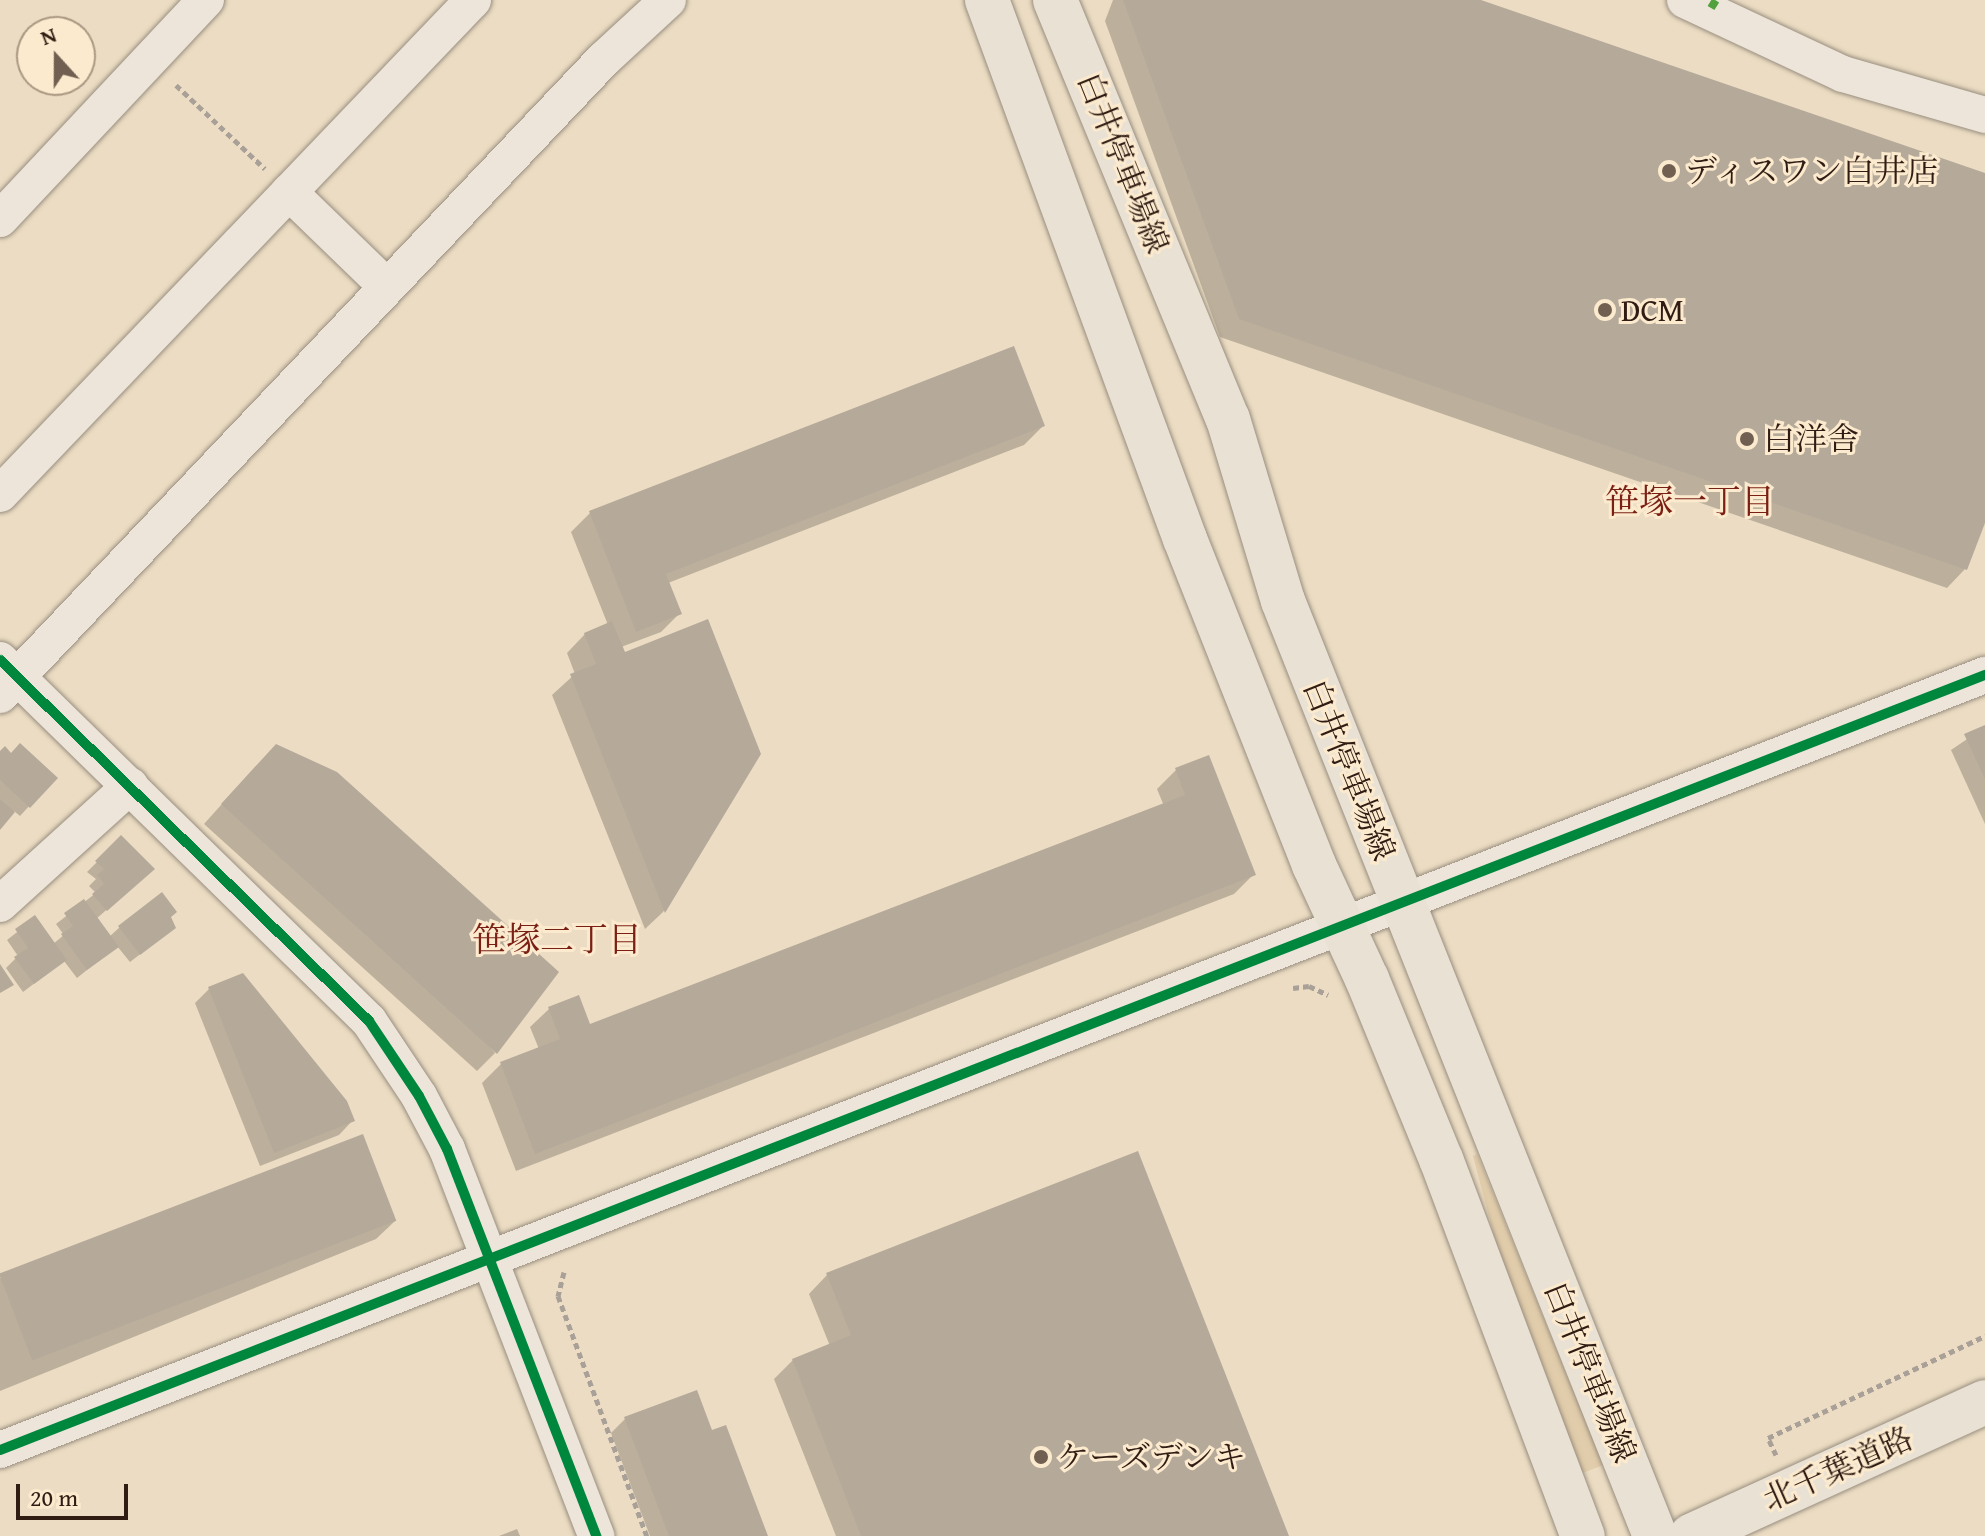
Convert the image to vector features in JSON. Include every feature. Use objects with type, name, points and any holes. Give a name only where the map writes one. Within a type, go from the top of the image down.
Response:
[{"type":"main road","name":"白井停車場線","points":[[987,0],[1185,539],[1342,926],[1441,1159],[1514,1364],[1583,1536]]},
{"type":"main road","name":"白井停車場線","points":[[1055,0],[1228,419],[1283,601],[1655,1536]]},
{"type":"main road","name":"北千葉道路","points":[[1691,1536],[1985,1402]]},
{"type":"street","points":[[1,214],[206,0]]},
{"type":"street","points":[[0,494],[473,0]]},
{"type":"street","points":[[596,1536],[447,1149],[419,1096],[369,1021],[130,786],[7,677],[604,59],[668,0]]},
{"type":"street","points":[[1685,0],[1843,74],[1985,115]]},
{"type":"street","points":[[289,192],[387,287]]},
{"type":"street","points":[[0,1450],[1985,675]]},
{"type":"street","points":[[0,904],[130,786]]},
{"type":"path","points":[[149,60],[289,192]]},
{"type":"path","points":[[1279,994],[1309,986],[1333,1001]]},
{"type":"path","points":[[575,1268],[561,1274],[558,1296],[647,1536]]},
{"type":"path","points":[[1778,1459],[1768,1438],[1985,1336]]},
{"type":"shaded area","points":[[1477,1154],[1603,1465],[1575,1476],[1526,1357],[1473,1156]]},
{"type":"building","points":[[1123,0],[1481,0],[1985,173],[1985,523],[1967,570],[1239,319]]},
{"type":"building","points":[[1014,346],[1045,426],[666,574],[682,614],[636,632],[589,511]]},
{"type":"building","points":[[708,619],[761,754],[665,913],[570,674],[596,664],[584,633],[612,621],[625,652]]},
{"type":"building","points":[[1985,725],[1985,779],[1964,734]]},
{"type":"building","points":[[20,743],[58,778],[30,808],[0,780],[0,751],[5,746],[11,753]]},
{"type":"building","points":[[276,744],[337,772],[559,972],[497,1054],[221,804]]},
{"type":"building","points":[[1209,755],[1256,875],[535,1154],[500,1062],[560,1039],[548,1007],[579,995],[590,1024],[1185,795],[1175,768]]},
{"type":"building","points":[[0,799],[15,812],[0,830]]},
{"type":"building","points":[[121,835],[155,869],[107,911],[92,894],[104,884],[97,875],[104,869],[95,861]]},
{"type":"building","points":[[162,892],[177,912],[171,917],[176,928],[140,955],[118,926]]},
{"type":"building","points":[[84,899],[119,947],[87,970],[61,934],[73,926],[64,913]]},
{"type":"building","points":[[35,915],[67,960],[34,984],[14,957],[28,948],[15,929]]},
{"type":"building","points":[[0,964],[14,985],[0,993]]},
{"type":"building","points":[[243,973],[347,1101],[355,1121],[274,1153],[208,987]]},
{"type":"building","points":[[363,1134],[396,1221],[32,1361],[0,1273]]},
{"type":"building","points":[[1138,1151],[1289,1536],[861,1536],[792,1359],[851,1335],[826,1273]]},
{"type":"building","points":[[697,1390],[712,1430],[726,1425],[768,1536],[669,1536],[624,1417]]},
{"type":"marked path","points":[[1711,8],[1716,0]]},
{"type":"cycle path","points":[[0,660],[369,1021],[419,1096],[447,1149],[596,1536]]},
{"type":"cycle path","points":[[0,1450],[1985,675]]},
{"type":"place","name":"ディスワン白井店","points":[[1669,171]]},
{"type":"place","name":"DCM","points":[[1605,310]]},
{"type":"place","name":"白洋舎","points":[[1747,439]]},
{"type":"place","name":"ケーズデンキ","points":[[1041,1457]]},
{"type":"district","name":"笹塚一丁目","points":[[1690,501]]},
{"type":"district","name":"笹塚二丁目","points":[[557,939]]}]
